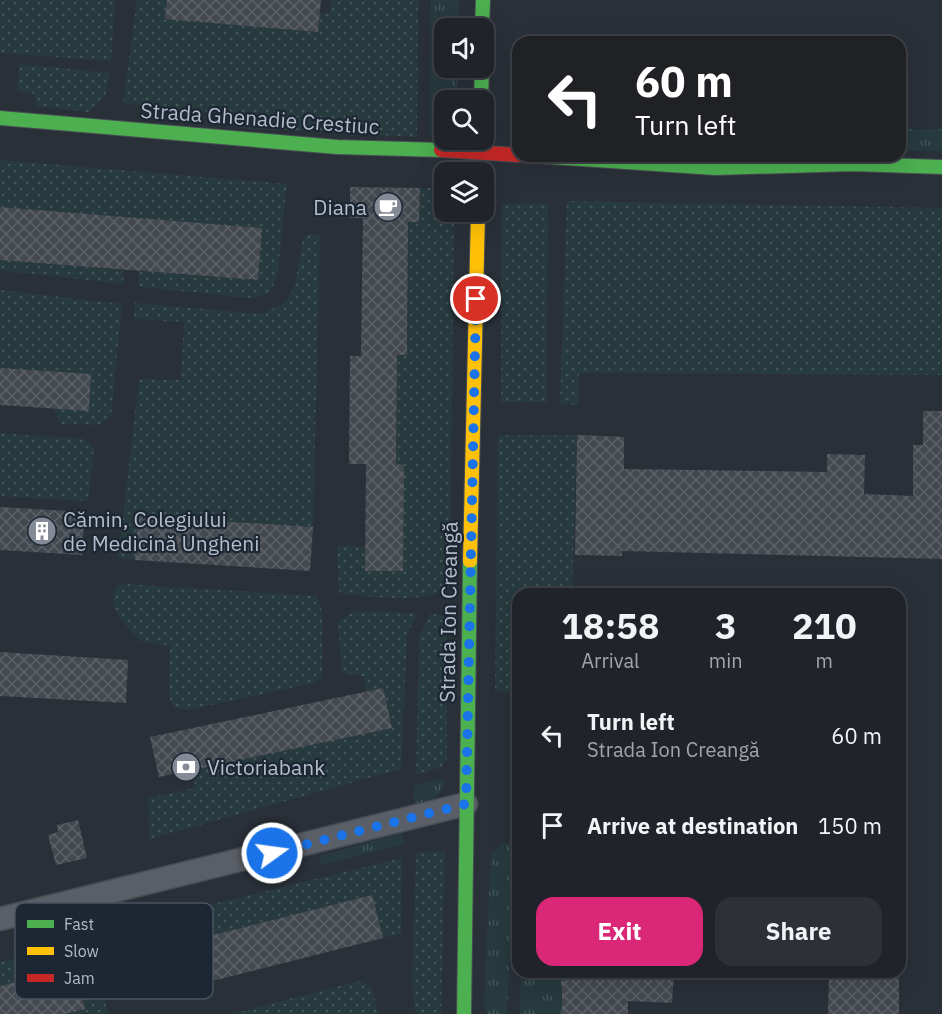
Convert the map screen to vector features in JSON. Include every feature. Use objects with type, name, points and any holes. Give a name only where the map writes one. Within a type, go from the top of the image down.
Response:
[{"type":"street","points":[[482,18],[483,0]]},
{"type":"street","name":"Strada Ghenadie Crestiuc","points":[[0,118],[326,147],[480,151],[512,154]]},
{"type":"street","points":[[626,162],[715,168],[853,164],[942,167]]},
{"type":"street","name":"Strada Ion Creangă","points":[[464,1014],[472,409],[478,222]]},
{"type":"street","points":[[68,903],[466,804]]},
{"type":"street","points":[[0,920],[15,916]]},
{"type":"green space","points":[[0,0],[115,0],[111,61],[0,53]]},
{"type":"green space","points":[[137,0],[167,0],[165,19],[318,32],[320,13],[329,14],[331,0],[418,0],[417,137],[240,128],[221,114],[123,103]]},
{"type":"green space","points":[[431,0],[459,0],[459,18],[434,18],[434,78],[457,78],[457,90],[434,90],[434,133],[430,136]]},
{"type":"green space","points":[[19,64],[110,73],[105,97],[89,112],[36,106],[33,93],[17,91]]},
{"type":"green space","points":[[906,129],[942,129],[942,151],[906,151]]},
{"type":"green space","points":[[0,160],[287,184],[277,278],[269,293],[253,298],[139,287],[138,271],[258,280],[262,228],[0,207]]},
{"type":"green space","points":[[420,188],[434,188],[434,222],[454,222],[450,586],[440,592],[413,598],[339,593],[337,545],[366,547],[404,465],[396,464],[397,355],[407,355],[408,249],[396,222],[419,222]]},
{"type":"green space","points":[[567,201],[942,208],[942,375],[579,373],[578,405],[560,404]]},
{"type":"green space","points":[[502,203],[548,204],[547,402],[501,402]]},
{"type":"green space","points":[[310,234],[320,236],[313,527],[139,516],[135,560],[118,558],[139,379],[181,380],[184,322],[134,319],[135,303],[262,314],[286,302],[295,285],[303,238]]},
{"type":"green space","points":[[0,260],[124,270],[123,284],[0,270]]},
{"type":"green space","points":[[0,290],[122,304],[111,417],[99,425],[61,424],[54,409],[0,368]]},
{"type":"green space","points":[[0,433],[83,439],[94,448],[88,501],[0,496]]},
{"type":"green space","points":[[498,435],[577,435],[572,588],[512,588],[512,692],[495,691]]},
{"type":"green space","points":[[118,585],[317,596],[322,612],[322,678],[313,683],[188,710],[178,708],[173,705],[169,697],[170,646],[140,641],[118,615],[115,608],[114,593]]},
{"type":"green space","points":[[355,611],[418,613],[407,634],[401,769],[149,839],[148,798],[195,788],[193,769],[392,728],[383,688],[366,692],[363,676],[342,673],[338,621]]},
{"type":"green space","points":[[431,613],[446,617],[447,758],[442,767],[416,775],[419,637]]},
{"type":"green space","points":[[445,778],[439,794],[414,805],[414,785]]},
{"type":"green space","points":[[402,833],[404,844],[322,865],[319,856]]},
{"type":"green space","points":[[504,843],[512,844],[507,1014],[487,1014],[484,1004],[491,853]]},
{"type":"green space","points":[[445,851],[441,1014],[421,1014],[415,1011],[412,983],[416,853]]},
{"type":"green space","points":[[402,858],[401,934],[383,938],[371,895],[213,935],[213,904]]},
{"type":"green space","points":[[15,958],[15,982],[0,986],[0,962]]},
{"type":"green space","points":[[521,978],[562,978],[562,1014],[520,1014]]},
{"type":"green space","points":[[359,981],[371,986],[379,1014],[232,1014]]},
{"type":"green space","points":[[83,999],[104,999],[108,1014],[64,1014],[85,1008]]},
{"type":"building","points":[[167,0],[321,0],[318,32],[165,19]]},
{"type":"building","points":[[350,187],[420,188],[419,222],[408,222],[407,355],[397,355],[396,464],[404,465],[403,571],[365,571],[366,464],[349,464],[350,356],[361,356],[363,218],[350,218]]},
{"type":"building","points":[[0,207],[262,228],[258,280],[0,260]]},
{"type":"building","points":[[0,368],[91,374],[89,411],[0,405]]},
{"type":"building","points":[[923,411],[942,411],[942,559],[622,551],[622,556],[575,555],[577,435],[624,437],[624,469],[827,472],[827,454],[865,455],[864,494],[913,496],[913,445],[923,445]]},
{"type":"building","name":"Cămin, Colegiului de Medicină Ungheni","points":[[0,507],[85,512],[82,555],[0,550]]},
{"type":"building","points":[[138,516],[313,527],[310,571],[135,560]]},
{"type":"building","points":[[0,652],[128,660],[126,703],[0,696]]},
{"type":"building","points":[[383,688],[392,728],[159,777],[150,737]]},
{"type":"building","points":[[78,820],[87,858],[56,865],[48,835],[58,832],[57,825]]},
{"type":"building","points":[[372,895],[383,938],[213,981],[213,935]]},
{"type":"building","points":[[562,978],[674,978],[672,1003],[628,1001],[628,1014],[562,1014]]},
{"type":"building","points":[[829,978],[899,978],[899,1014],[828,1014]]},
{"type":"building","points":[[15,982],[15,999],[82,999],[85,1009],[64,1014],[0,1014],[0,986]]},
{"type":"traffic: fast","points":[[482,18],[483,0]]},
{"type":"traffic: fast","points":[[481,90],[482,78]]},
{"type":"traffic: fast","points":[[0,118],[337,147],[434,150]]},
{"type":"traffic: fast","points":[[626,162],[715,168],[853,164],[942,167]]},
{"type":"traffic: fast","points":[[464,1014],[470,561]]},
{"type":"traffic: slow","points":[[470,561],[478,222]]},
{"type":"traffic: jam","points":[[441,150],[512,155]]},
{"type":"place","name":"Diana","points":[[388,207]]},
{"type":"place","name":"Cămin, Colegiului de Medicină Ungheni","points":[[42,531]]},
{"type":"place","name":"Victoriabank","points":[[186,767]]},
{"type":"route","points":[[272,853],[466,804],[472,409],[476,299]]}]
